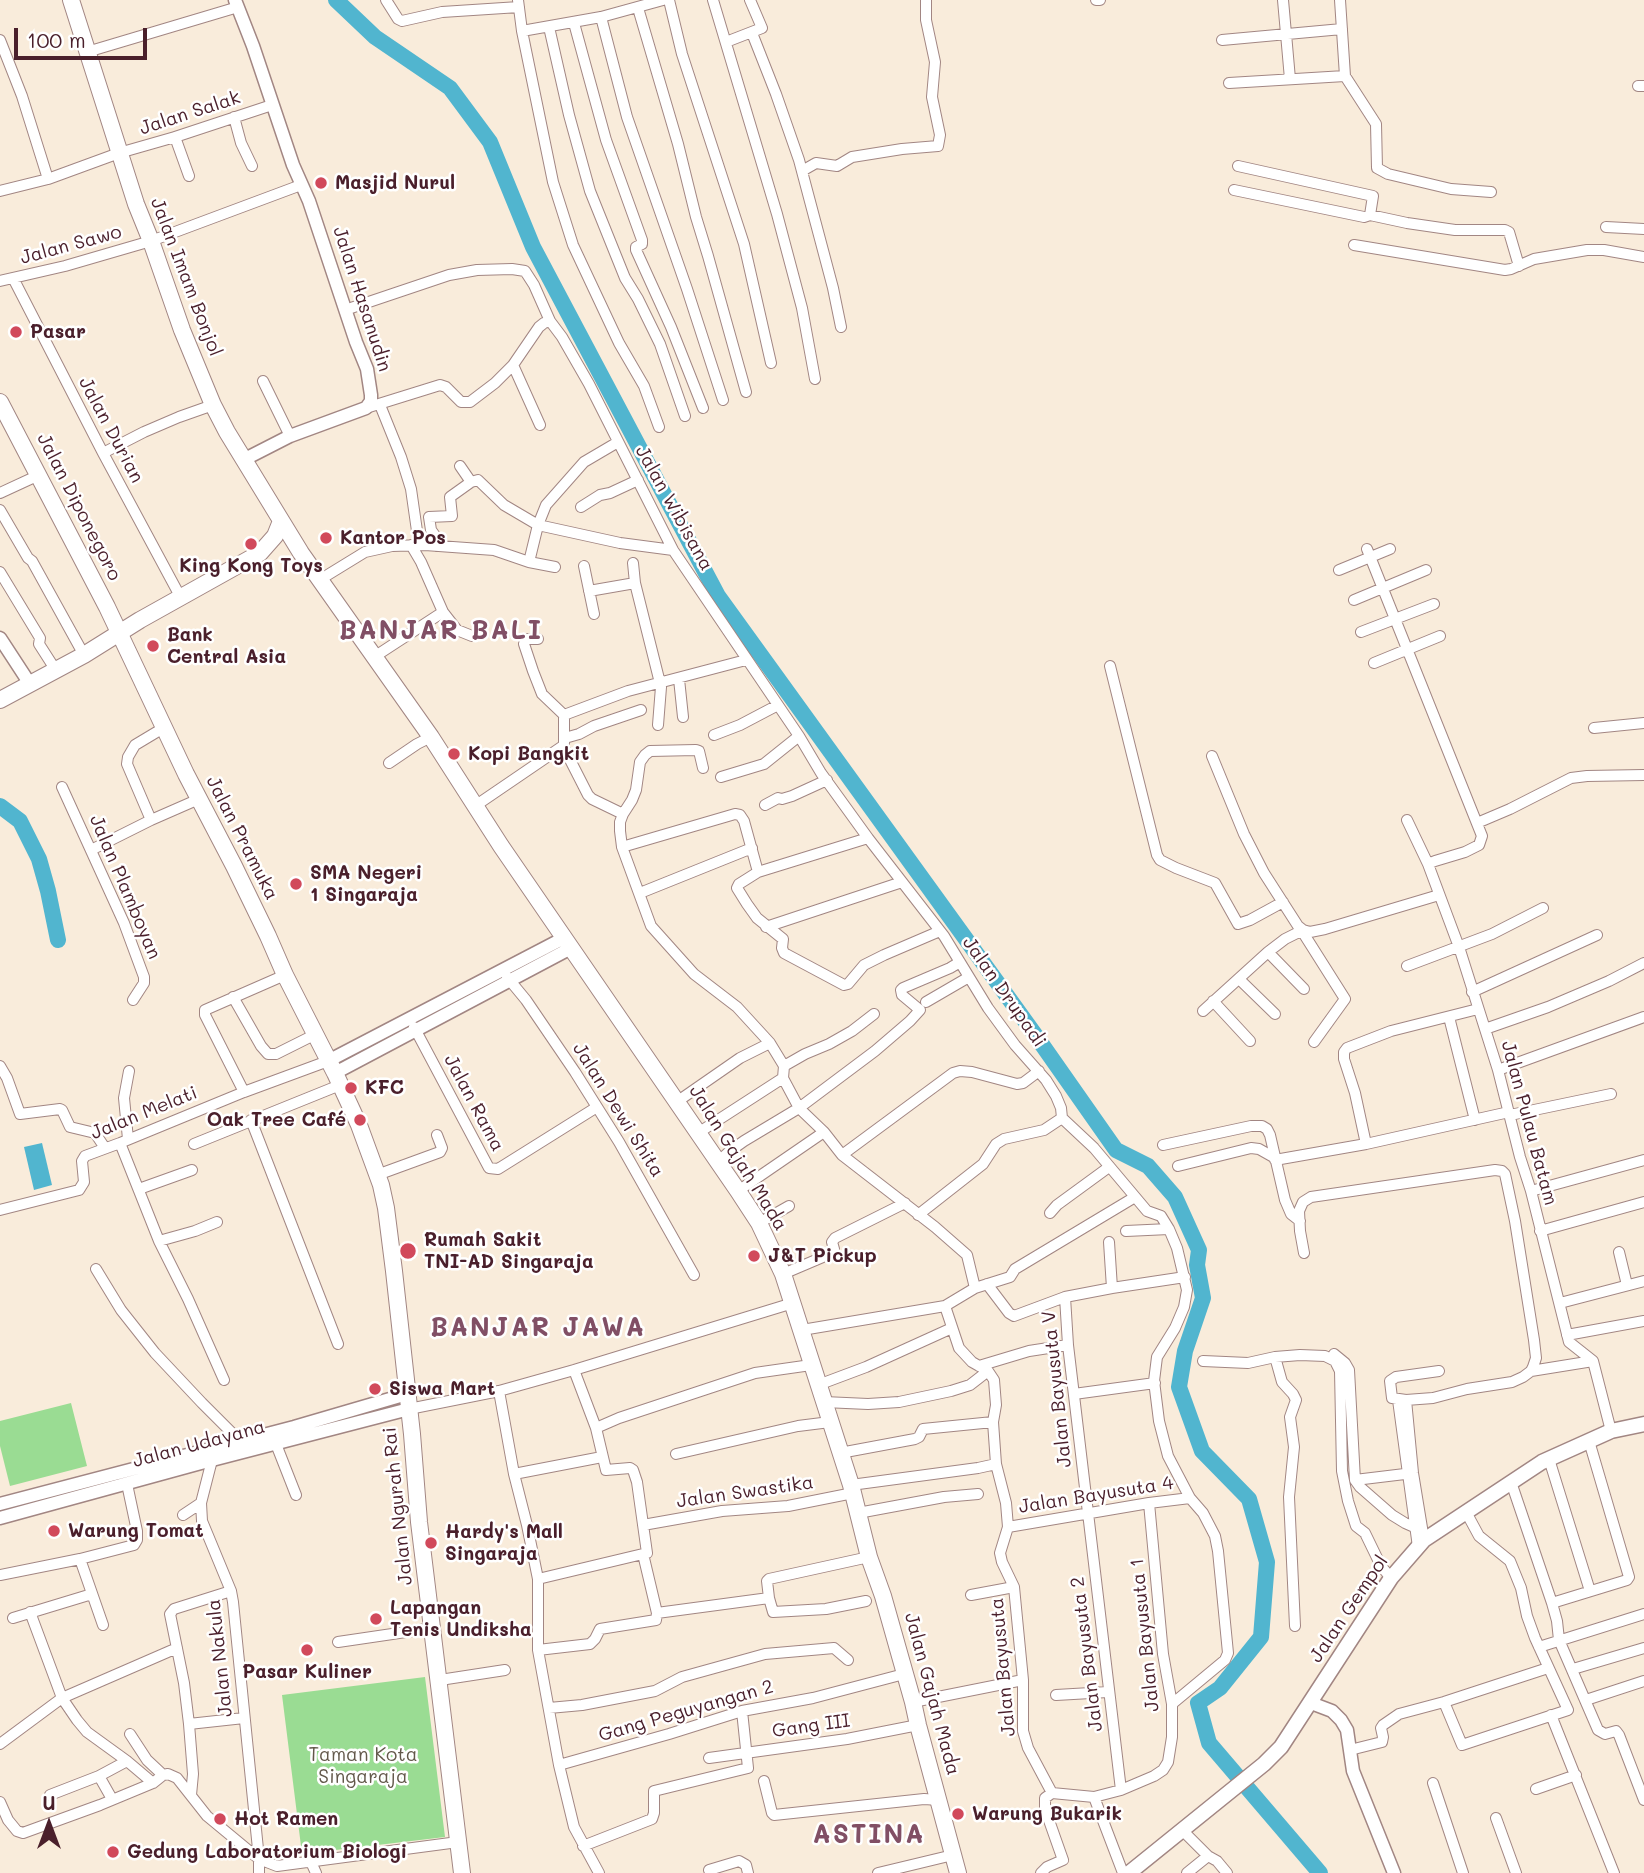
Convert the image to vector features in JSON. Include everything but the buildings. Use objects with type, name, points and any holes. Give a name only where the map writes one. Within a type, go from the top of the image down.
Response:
[{"type":"highway","name":"Jalan Imam Bonjol","points":[[71,0],[136,204],[182,330],[213,405],[301,552]]},
{"type":"highway","name":"Jalan Diponegoro","points":[[0,402],[118,633]]},
{"type":"highway","points":[[261,552],[275,536],[281,521]]},
{"type":"highway","points":[[0,699],[84,655],[261,552],[288,547],[301,552]]},
{"type":"highway","name":"Jalan Gajah Mada","points":[[301,552],[430,737],[759,1223],[783,1274],[852,1489],[869,1557],[883,1595],[913,1702],[958,1873]]},
{"type":"highway","name":"Jalan Pramuka","points":[[118,633],[334,1073]]},
{"type":"highway","name":"Jalan Ngurah Rai","points":[[334,1073],[359,1125],[386,1208],[419,1522],[463,1873]]},
{"type":"main road","name":"Jalan Gempol","points":[[1126,1873],[1281,1747],[1391,1578],[1421,1543],[1531,1468],[1611,1431],[1644,1424]]},
{"type":"street","points":[[386,0],[399,21],[442,12],[518,4],[553,182],[573,244],[619,343],[644,386],[659,427]]},
{"type":"street","points":[[440,0],[442,12]]},
{"type":"street","points":[[522,32],[601,17],[631,6],[663,0]]},
{"type":"street","points":[[669,0],[682,54],[744,244],[771,363]]},
{"type":"street","points":[[713,0],[750,117],[802,308],[815,379]]},
{"type":"street","points":[[726,43],[762,28],[750,0]]},
{"type":"street","points":[[802,171],[816,163],[837,166],[852,157],[938,146],[940,135],[932,97],[935,62],[926,20],[926,0]]},
{"type":"street","points":[[1283,0],[1290,79]]},
{"type":"street","points":[[1340,0],[1345,76],[1376,124],[1377,168],[1388,174],[1451,189],[1491,192]]},
{"type":"street","points":[[87,52],[236,3]]},
{"type":"street","name":"Jalan Hasanudin","points":[[236,3],[367,369],[371,401],[366,408]]},
{"type":"street","points":[[631,6],[678,144],[695,217],[746,392]]},
{"type":"street","points":[[601,17],[627,117],[723,400]]},
{"type":"street","points":[[573,23],[606,140],[642,240],[636,250],[671,327],[702,408]]},
{"type":"street","points":[[549,27],[590,191],[625,278],[660,344],[685,416]]},
{"type":"street","points":[[1222,40],[1342,29]]},
{"type":"street","points":[[752,33],[802,171],[841,327]]},
{"type":"street","points":[[0,40],[22,96],[48,179]]},
{"type":"street","points":[[1229,83],[1345,76]]},
{"type":"street","name":"Jalan Salak","points":[[0,191],[80,169],[119,153],[272,105]]},
{"type":"street","points":[[234,117],[241,143],[252,166]]},
{"type":"street","points":[[175,137],[189,176]]},
{"type":"street","points":[[1238,166],[1373,196],[1370,215]]},
{"type":"street","name":"Jalan Sawo","points":[[0,281],[65,266],[151,241],[301,185]]},
{"type":"street","points":[[1234,190],[1364,217],[1370,215],[1455,230],[1505,230],[1509,232],[1519,266]]},
{"type":"street","points":[[1606,227],[1644,229]]},
{"type":"street","points":[[1354,245],[1505,270],[1511,270],[1534,259],[1587,250],[1644,257]]},
{"type":"street","name":"Jalan Wibisana","points":[[345,310],[449,275],[477,270],[525,271],[550,321],[569,349],[673,550],[799,736]]},
{"type":"street","name":"Jalan Durian","points":[[13,278],[181,598]]},
{"type":"street","points":[[245,459],[290,436],[440,385],[446,387],[461,402],[470,402],[513,365],[539,327],[550,321]]},
{"type":"street","points":[[513,365],[540,425]]},
{"type":"street","points":[[263,381],[290,436]]},
{"type":"street","points":[[103,453],[144,432],[213,405]]},
{"type":"street","points":[[380,405],[411,489],[415,545],[421,562],[443,612],[457,631],[472,636]]},
{"type":"street","points":[[529,562],[546,505],[584,463],[618,442]]},
{"type":"street","points":[[460,466],[471,482]]},
{"type":"street","points":[[0,493],[39,475]]},
{"type":"street","points":[[436,546],[429,517],[452,516],[450,497],[478,480],[504,505],[538,525],[673,550]]},
{"type":"street","points":[[581,507],[600,495],[638,480]]},
{"type":"street","points":[[0,510],[32,561],[84,655]]},
{"type":"street","points":[[321,579],[365,551],[392,546],[436,546],[494,551],[555,567]]},
{"type":"street","points":[[1339,570],[1368,553],[1390,549]]},
{"type":"street","points":[[1368,553],[1482,836],[1479,845],[1428,864]]},
{"type":"street","points":[[633,563],[635,583],[662,693],[658,725]]},
{"type":"street","points":[[584,566],[594,614]]},
{"type":"street","points":[[1354,600],[1426,570]]},
{"type":"street","points":[[0,572],[30,620],[40,638],[39,644],[55,669]]},
{"type":"street","points":[[589,591],[635,583]]},
{"type":"street","points":[[1361,632],[1434,604]]},
{"type":"street","points":[[374,657],[443,612]]},
{"type":"street","points":[[1374,663],[1440,636]]},
{"type":"street","points":[[0,638],[30,684]]},
{"type":"street","points":[[538,639],[525,640],[524,644],[542,694],[564,715],[564,742],[588,795],[623,814]]},
{"type":"street","points":[[564,715],[624,692],[746,660]]},
{"type":"street","points":[[1110,666],[1160,860],[1215,883],[1238,924],[1283,902]]},
{"type":"street","points":[[679,679],[683,717]]},
{"type":"street","points":[[714,735],[778,705]]},
{"type":"street","points":[[475,806],[564,742],[594,726],[641,710]]},
{"type":"street","points":[[1594,728],[1644,723]]},
{"type":"street","points":[[151,820],[127,764],[128,757],[135,746],[165,727]]},
{"type":"street","points":[[721,778],[764,764],[799,736]]},
{"type":"street","name":"Jalan Drupadi","points":[[799,736],[868,838],[940,931],[1015,1045],[1040,1071],[1056,1096],[1062,1118],[1094,1148],[1147,1211],[1160,1216],[1177,1248],[1187,1290],[1185,1307],[1157,1357],[1155,1383],[1159,1421],[1168,1456],[1215,1536],[1228,1653],[1225,1660],[1172,1704]]},
{"type":"street","points":[[389,763],[430,737]]},
{"type":"street","points":[[703,768],[698,750],[649,751],[639,762],[636,790],[620,822],[622,847],[653,929],[694,974],[737,1007],[770,1043],[784,1066],[783,1078],[799,1108],[824,1132],[842,1155],[936,1227],[967,1255],[975,1288]]},
{"type":"street","points":[[1212,756],[1244,834],[1265,873],[1345,999],[1314,1042]]},
{"type":"street","points":[[1477,823],[1510,810],[1570,778],[1644,775]]},
{"type":"street","points":[[765,805],[827,780]]},
{"type":"street","name":"Jalan Plamboyan","points":[[62,787],[124,923],[144,977],[144,983],[133,1000]]},
{"type":"street","points":[[91,850],[199,799]]},
{"type":"street","points":[[622,847],[735,814],[743,817],[758,872]]},
{"type":"street","name":"Jalan Pulau Batam","points":[[1407,820],[1428,864],[1459,947],[1498,1070],[1567,1335]]},
{"type":"street","points":[[868,838],[758,872],[737,888],[757,918],[783,939],[783,953],[844,985],[848,984],[864,965],[940,931]]},
{"type":"street","points":[[640,893],[752,848]]},
{"type":"street","points":[[766,927],[902,882]]},
{"type":"street","points":[[1203,1011],[1268,951],[1285,939],[1303,931],[1325,929],[1439,895]]},
{"type":"street","points":[[1408,966],[1492,934],[1543,908]]},
{"type":"street","points":[[1472,992],[1597,935]]},
{"type":"street","points":[[334,1073],[409,1018],[502,969],[568,943]]},
{"type":"street","points":[[194,1144],[251,1120],[334,1073],[510,981],[568,943]]},
{"type":"street","points":[[1268,951],[1304,989]]},
{"type":"street","points":[[719,1161],[744,1141],[799,1108],[875,1051],[920,1010],[902,995],[903,988],[960,962]]},
{"type":"street","points":[[1485,1029],[1548,1007],[1644,964]]},
{"type":"street","name":"Jalan Dewi Shita","points":[[502,969],[526,1000],[597,1107],[694,1276]]},
{"type":"street","points":[[244,1092],[204,1013],[208,1008],[285,975]]},
{"type":"street","points":[[926,1002],[969,978]]},
{"type":"street","points":[[1239,978],[1275,1014]]},
{"type":"street","points":[[233,997],[268,1054],[276,1054],[314,1035]]},
{"type":"street","points":[[1213,1001],[1250,1041]]},
{"type":"street","points":[[1366,1144],[1344,1052],[1347,1048],[1391,1031],[1478,1009]]},
{"type":"street","points":[[784,1066],[852,1031],[874,1014]]},
{"type":"street","points":[[1449,1017],[1475,1120]]},
{"type":"street","points":[[1498,1070],[1644,1017]]},
{"type":"street","name":"Jalan Rama","points":[[409,1018],[489,1168],[493,1170],[597,1107]]},
{"type":"street","points":[[678,1101],[740,1058],[770,1043]]},
{"type":"street","points":[[130,1071],[124,1098],[124,1141],[159,1241],[224,1380]]},
{"type":"street","points":[[842,1155],[953,1073],[972,1072],[1017,1084],[1024,1083],[1040,1071]]},
{"type":"street","points":[[2,1072],[20,1114],[60,1109],[70,1127],[95,1133],[105,1148]]},
{"type":"street","name":"Jalan Melati","points":[[0,1210],[79,1190],[84,1182],[82,1161],[85,1156],[244,1092],[334,1073]]},
{"type":"street","points":[[698,1133],[783,1078]]},
{"type":"street","points":[[1178,1166],[1251,1148],[1259,1149],[1275,1159],[1366,1144],[1611,1094]]},
{"type":"street","points":[[918,1215],[983,1164],[996,1144],[1004,1139],[1044,1130],[1062,1118]]},
{"type":"street","points":[[251,1120],[338,1344]]},
{"type":"street","points":[[1163,1145],[1262,1126],[1270,1135],[1289,1210],[1294,1218],[1300,1221]]},
{"type":"street","points":[[738,1191],[824,1132]]},
{"type":"street","points":[[377,1175],[440,1152],[442,1148],[438,1135]]},
{"type":"street","points":[[1531,1191],[1644,1160]]},
{"type":"street","points":[[1050,1213],[1109,1167]]},
{"type":"street","points":[[139,1189],[192,1170]]},
{"type":"street","points":[[1304,1253],[1299,1211],[1303,1202],[1311,1197],[1502,1171],[1508,1182],[1534,1340],[1536,1358],[1531,1371]]},
{"type":"street","points":[[802,1330],[945,1306],[975,1288],[1010,1277],[1015,1269],[1135,1197]]},
{"type":"street","points":[[1540,1231],[1644,1202]]},
{"type":"street","points":[[783,1274],[830,1254],[834,1249],[832,1242],[835,1238],[905,1203]]},
{"type":"street","points":[[759,1223],[789,1206]]},
{"type":"street","points":[[159,1241],[217,1222]]},
{"type":"street","points":[[1126,1231],[1169,1229]]},
{"type":"street","points":[[1109,1242],[1112,1288]]},
{"type":"street","points":[[1619,1252],[1627,1285]]},
{"type":"street","points":[[96,1269],[121,1310],[155,1353],[240,1441]]},
{"type":"street","name":"Jalan Bayusuta V","points":[[1088,1514],[1065,1297],[1185,1277]]},
{"type":"street","points":[[1560,1303],[1644,1281]]},
{"type":"street","points":[[987,1284],[1009,1313],[1014,1315],[1065,1297]]},
{"type":"street","points":[[408,1401],[499,1391],[793,1303]]},
{"type":"street","name":"Jalan Bayusuta","points":[[945,1306],[959,1348],[993,1380],[996,1464],[1006,1503],[1008,1527],[1001,1547],[1001,1557],[1014,1587],[1023,1680],[1025,1739],[1052,1793]]},
{"type":"street","points":[[1611,1431],[1593,1361],[1571,1345],[1567,1335],[1644,1321]]},
{"type":"street","points":[[818,1385],[866,1367],[952,1328]]},
{"type":"street","points":[[824,1402],[899,1402],[951,1391],[970,1385],[984,1369],[1029,1351],[1068,1345]]},
{"type":"street","points":[[1303,1348],[1307,1351],[1336,1355],[1345,1363],[1349,1370],[1355,1480],[1392,1515],[1414,1527]]},
{"type":"street","points":[[1203,1361],[1241,1363],[1300,1355],[1333,1359],[1340,1374],[1342,1471],[1348,1502],[1356,1526],[1365,1533],[1378,1562],[1391,1578]]},
{"type":"street","points":[[1275,1357],[1282,1382],[1296,1400],[1290,1417],[1294,1447],[1289,1497],[1295,1626]]},
{"type":"street","points":[[1439,1371],[1390,1381],[1392,1398],[1433,1398],[1512,1382],[1531,1371],[1593,1361]]},
{"type":"street","points":[[596,1428],[755,1373],[811,1364]]},
{"type":"street","points":[[574,1370],[596,1428],[606,1470],[633,1470],[657,1616]]},
{"type":"street","points":[[1074,1394],[1155,1383]]},
{"type":"street","points":[[499,1391],[514,1474],[538,1579],[538,1650],[559,1765],[574,1827],[599,1873]]},
{"type":"street","points":[[1402,1400],[1414,1527],[1421,1543]]},
{"type":"street","name":"Jalan Udayana","points":[[0,1518],[212,1460],[273,1438],[408,1401]]},
{"type":"street","points":[[676,1454],[798,1426],[830,1422]]},
{"type":"street","points":[[840,1453],[915,1439],[923,1429],[993,1422]]},
{"type":"street","points":[[273,1438],[296,1495]]},
{"type":"street","name":"Jalan Udayana","points":[[0,1504],[240,1441],[273,1438]]},
{"type":"street","points":[[1552,1603],[1627,1580],[1629,1575],[1588,1441]]},
{"type":"street","points":[[514,1474],[602,1457]]},
{"type":"street","points":[[1549,1459],[1590,1591]]},
{"type":"street","name":"Jalan Nakula","points":[[212,1460],[201,1503],[202,1521],[233,1602],[259,1873]]},
{"type":"street","name":"Jalan Swastika","points":[[643,1525],[722,1511],[788,1506],[852,1489],[996,1464]]},
{"type":"street","points":[[140,1466],[143,1479]]},
{"type":"street","points":[[1355,1480],[1410,1473]]},
{"type":"street","points":[[1410,1473],[1421,1543]]},
{"type":"street","points":[[1511,1482],[1552,1603],[1559,1640],[1601,1732],[1605,1734],[1614,1731],[1619,1735],[1644,1800]]},
{"type":"street","points":[[0,1575],[130,1547],[137,1540],[137,1531],[127,1484]]},
{"type":"street","points":[[858,1514],[944,1497],[978,1494]]},
{"type":"street","points":[[18,1498],[22,1512]]},
{"type":"street","name":"Jalan Bayusuta 4","points":[[1008,1527],[1191,1498]]},
{"type":"street","points":[[183,1515],[201,1503]]},
{"type":"street","name":"Jalan Bayusuta 1","points":[[1094,1797],[1121,1790],[1163,1770],[1168,1762],[1172,1737],[1172,1704],[1163,1654],[1149,1503]]},
{"type":"street","points":[[1444,1702],[1462,1745],[1568,1710],[1539,1647],[1510,1561],[1479,1536],[1466,1512]]},
{"type":"street","name":"Jalan Bayusuta 2","points":[[1088,1514],[1121,1790]]},
{"type":"street","points":[[538,1579],[645,1554]]},
{"type":"street","points":[[866,1601],[826,1609],[773,1612],[767,1581],[869,1557]]},
{"type":"street","points":[[80,1559],[103,1625]]},
{"type":"street","points":[[971,1595],[1014,1587]]},
{"type":"street","points":[[191,1795],[193,1774],[189,1724],[170,1614],[174,1609],[231,1591]]},
{"type":"street","points":[[13,1618],[92,1594]]},
{"type":"street","points":[[538,1650],[590,1644],[600,1629],[657,1616],[769,1598]]},
{"type":"street","points":[[30,1612],[62,1698],[76,1720],[87,1732],[153,1783]]},
{"type":"street","points":[[1539,1647],[1644,1614]]},
{"type":"street","points":[[338,1642],[433,1628]]},
{"type":"street","points":[[1,1741],[62,1698],[177,1648]]},
{"type":"street","points":[[549,1708],[655,1691],[682,1677],[765,1654],[834,1648],[848,1660]]},
{"type":"street","points":[[1573,1669],[1644,1648]]},
{"type":"street","points":[[1350,1751],[1382,1742],[1381,1728],[1399,1714],[1548,1668]]},
{"type":"street","points":[[440,1680],[505,1670]]},
{"type":"street","name":"Gang Peguyangan 2","points":[[559,1765],[742,1711],[813,1698],[904,1674]]},
{"type":"street","points":[[913,1702],[1023,1680]]},
{"type":"street","points":[[1586,1700],[1644,1681]]},
{"type":"street","points":[[1056,1695],[1108,1692]]},
{"type":"street","points":[[1311,1703],[1332,1712],[1341,1720],[1346,1730],[1356,1779],[1394,1873]]},
{"type":"street","points":[[583,1846],[652,1819],[654,1791],[746,1769],[749,1765],[742,1711]]},
{"type":"street","points":[[1551,1715],[1614,1873]]},
{"type":"street","points":[[189,1724],[244,1718]]},
{"type":"street","name":"Gang III","points":[[709,1758],[846,1739],[918,1725]]},
{"type":"street","points":[[130,1734],[147,1760],[163,1775]]},
{"type":"street","points":[[50,1795],[99,1776],[127,1761]]},
{"type":"street","points":[[1536,1789],[1576,1774]]},
{"type":"street","points":[[0,1802],[8,1820],[17,1831],[23,1833],[100,1805],[153,1783],[163,1775],[172,1775],[207,1816],[272,1870],[311,1862],[458,1842]]},
{"type":"street","points":[[99,1776],[112,1799]]},
{"type":"street","points":[[764,1781],[774,1815],[924,1799],[939,1800]]},
{"type":"street","points":[[1433,1783],[1463,1873]]},
{"type":"street","points":[[1041,1873],[1047,1867],[1063,1860],[1045,1809],[1045,1798],[1052,1793],[1094,1797],[1126,1873]]},
{"type":"street","points":[[1496,1818],[1516,1873]]},
{"type":"street","points":[[1182,1830],[1227,1873]]},
{"type":"street","points":[[878,1873],[953,1855]]},
{"type":"street","points":[[1187,1873],[1208,1856]]},
{"type":"street","points":[[709,1870],[739,1861],[746,1865],[748,1873]]},
{"type":"street","points":[[311,1862],[316,1873]]},
{"type":"green space","points":[[71,1403],[87,1466],[10,1486],[0,1446],[0,1421]]},
{"type":"green space","name":"Taman Kota Singaraja","points":[[425,1677],[445,1837],[302,1854],[282,1695]]},
{"type":"water","points":[[42,1143],[52,1185],[34,1190],[24,1147]]},
{"type":"waterway","points":[[336,0],[375,37],[450,88],[490,142],[533,247],[718,596],[1116,1150],[1148,1166],[1175,1197],[1199,1250],[1197,1265],[1203,1298],[1185,1351],[1179,1387],[1202,1451],[1249,1499],[1267,1562],[1261,1637],[1220,1688],[1198,1703],[1209,1743],[1320,1873]]},
{"type":"waterway","points":[[0,806],[20,821],[39,859],[58,940]]},
{"type":"place","name":"Masjid Nurul","points":[[321,183]]},
{"type":"place","name":"Pasar","points":[[16,332]]},
{"type":"place","name":"Kantor Pos","points":[[326,538]]},
{"type":"place","name":"King Kong Toys","points":[[251,544]]},
{"type":"place","name":"Bank Central Asia","points":[[153,646]]},
{"type":"place","name":"Kopi Bangkit","points":[[454,754]]},
{"type":"place","name":"SMA Negeri 1 Singaraja","points":[[296,884]]},
{"type":"place","name":"KFC","points":[[351,1088]]},
{"type":"place","name":"Oak Tree Café","points":[[360,1120]]},
{"type":"place","name":"Rumah Sakit TNI-AD Singaraja","points":[[408,1251]]},
{"type":"place","name":"J&T Pickup","points":[[754,1256]]},
{"type":"place","name":"Siswa Mart","points":[[375,1389]]},
{"type":"place","name":"Warung Tomat","points":[[54,1531]]},
{"type":"place","name":"Hardy's Mall Singaraja","points":[[431,1543]]},
{"type":"place","name":"Lapangan Tenis Undiksha","points":[[376,1619]]},
{"type":"place","name":"Pasar Kuliner","points":[[307,1650]]},
{"type":"place","name":"Warung Bukarik","points":[[958,1814]]},
{"type":"place","name":"Hot Ramen","points":[[220,1819]]},
{"type":"place","name":"Gedung Laboratorium Biologi","points":[[113,1852]]},
{"type":"district","name":"BANJAR BALI","points":[[441,631]]},
{"type":"district","name":"BANJAR JAWA","points":[[538,1328]]},
{"type":"district","name":"ASTINA","points":[[869,1835]]}]
